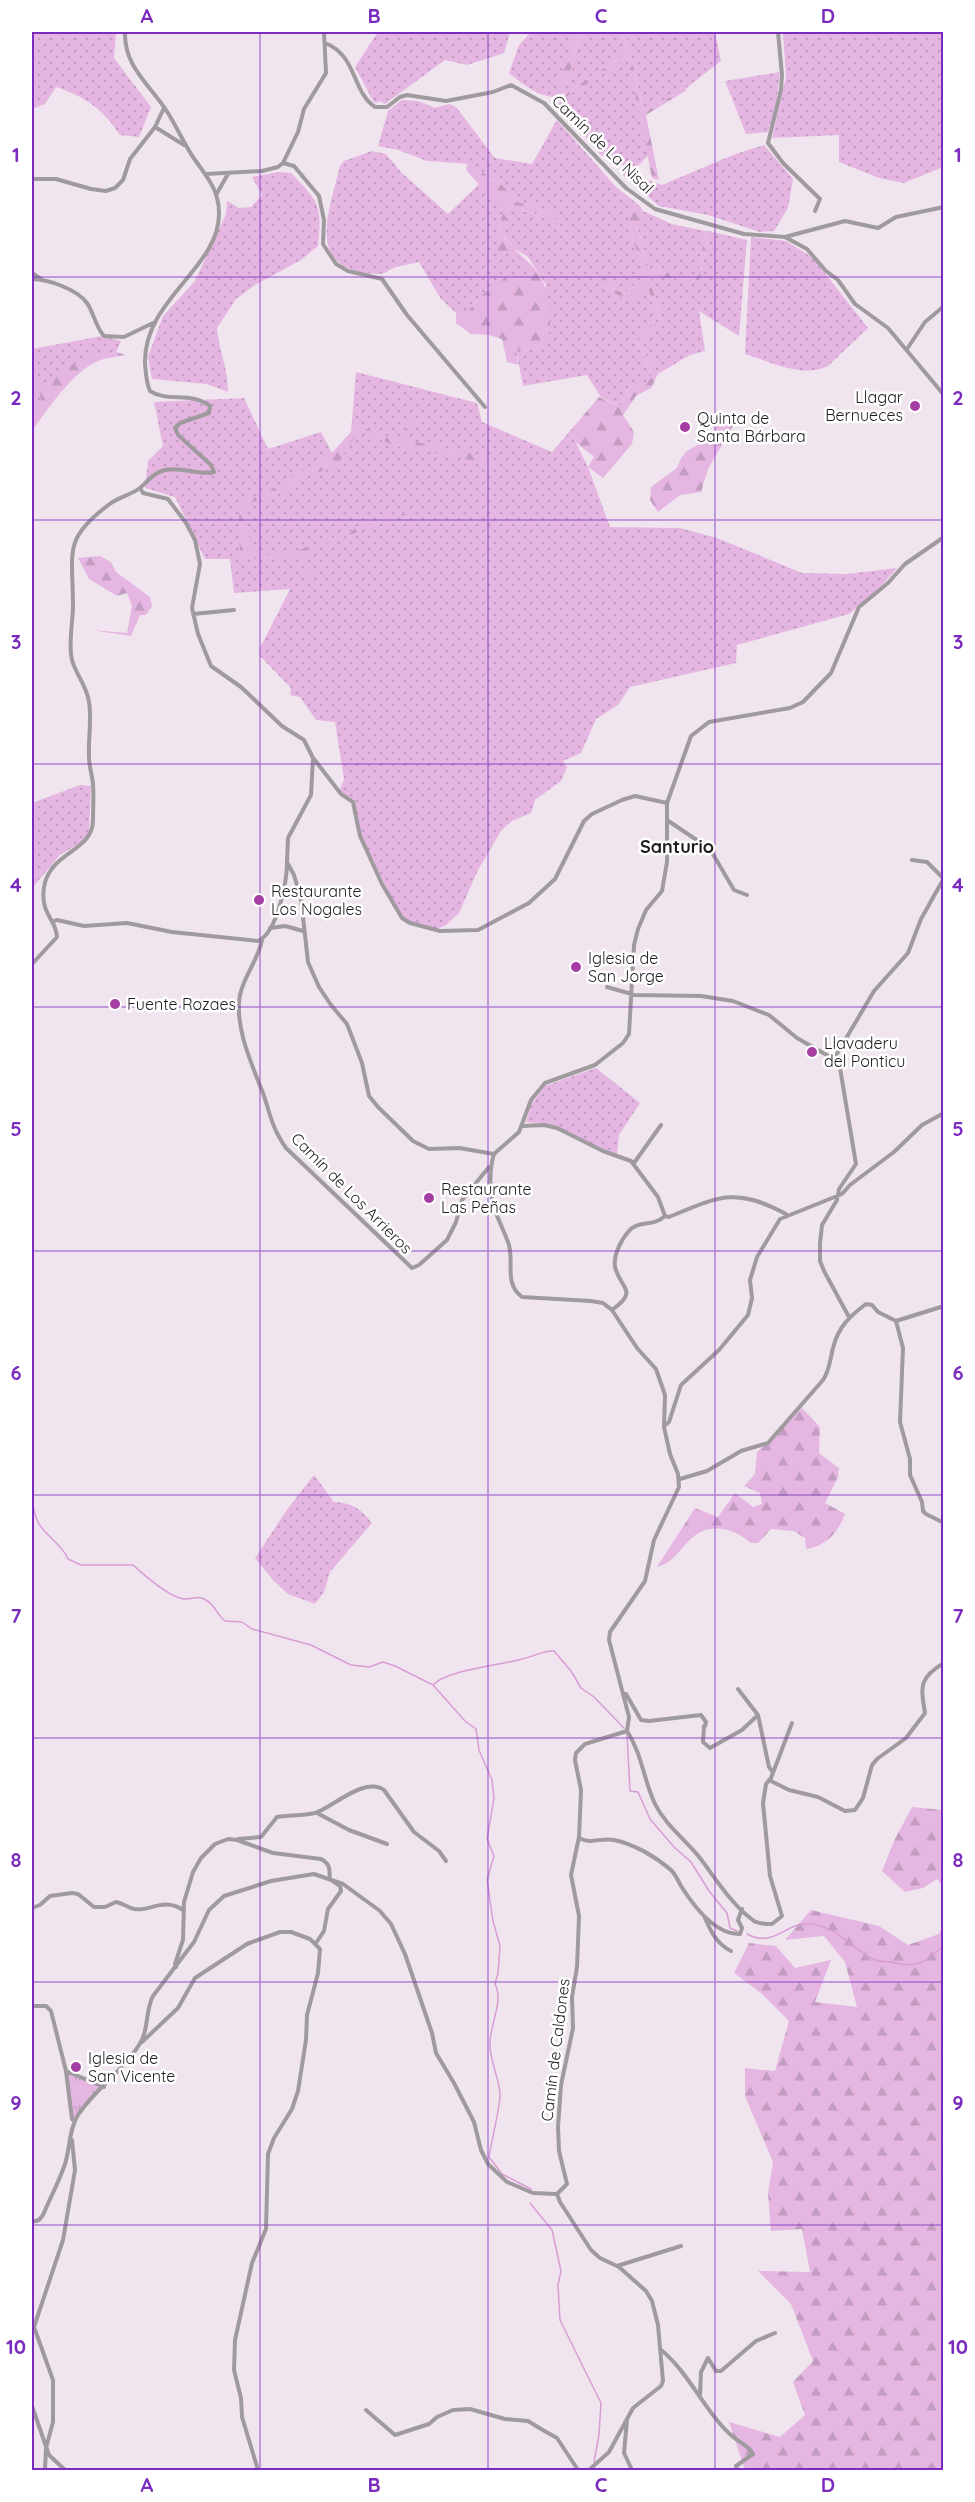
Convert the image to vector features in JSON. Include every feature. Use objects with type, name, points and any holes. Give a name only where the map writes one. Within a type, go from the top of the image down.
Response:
[{"type":"street","points":[[32,964],[56,940],[57,934],[44,909],[44,888],[47,876],[61,858],[88,840],[93,825],[93,786],[89,757],[90,705],[86,686],[71,655],[71,551],[77,537],[93,518],[112,502],[140,488],[153,475],[164,470],[178,469],[214,472],[212,465],[178,435],[175,428],[180,423],[206,416],[211,410],[210,406],[194,397],[154,394],[148,386],[145,349],[153,322],[210,246],[219,221],[217,193],[164,107],[134,70],[125,46],[124,32]]},
{"type":"street","points":[[206,174],[262,171],[283,163],[298,132],[304,109],[324,77],[326,67],[324,32]]},
{"type":"street","points":[[778,32],[782,66],[781,90],[768,143],[783,163],[820,199],[815,211]]},
{"type":"street","name":"Camín de La Nisal","points":[[325,43],[346,59],[366,97],[375,107],[387,107],[400,97],[407,95],[446,101],[492,92],[512,85],[544,103],[626,188],[655,209],[744,234],[785,237],[812,253],[826,271],[838,280],[855,303],[879,320],[907,349],[943,393]]},
{"type":"street","points":[[32,180],[56,179],[99,190],[116,188],[123,180],[130,159],[155,127],[164,107]]},
{"type":"street","points":[[155,127],[187,147]]},
{"type":"street","points":[[283,163],[294,166],[319,196],[324,220],[323,244],[336,264],[348,271],[382,279],[407,315],[485,408]]},
{"type":"street","points":[[217,193],[228,174]]},
{"type":"street","points":[[785,237],[845,221],[878,228],[896,217],[944,207]]},
{"type":"street","points":[[32,273],[40,279]]},
{"type":"street","points":[[32,279],[54,282],[84,299],[104,336],[124,337],[153,322]]},
{"type":"street","points":[[907,349],[925,322],[944,306]]},
{"type":"street","points":[[140,488],[143,493],[168,500],[186,523],[195,540],[200,564],[194,593],[193,614],[205,656],[211,666],[242,687],[282,726],[304,740],[313,758],[341,794],[353,802],[360,836],[382,884],[402,918],[410,923],[435,930],[478,930],[529,903],[555,879],[584,821],[592,814],[635,796],[667,803]]},
{"type":"street","points":[[792,1723],[763,1793],[770,1876],[782,1916],[772,1924],[755,1922],[710,1874],[701,1859],[663,1817],[652,1796],[635,1746],[627,1731],[629,1717],[611,1648],[610,1632],[645,1581],[654,1540],[674,1501],[680,1479],[663,1427],[665,1395],[656,1369],[637,1348],[612,1310],[603,1303],[522,1297],[514,1292],[511,1284],[509,1245],[493,1204],[490,1166],[494,1154],[515,1137],[522,1126],[531,1100],[544,1083],[595,1065],[623,1043],[630,1030],[638,929],[646,910],[659,897],[665,880],[668,846],[667,803],[686,748],[696,730],[703,724],[715,720],[790,708],[807,699],[831,673],[859,608],[888,583],[905,564],[944,537]]},
{"type":"street","points":[[193,614],[234,610]]},
{"type":"street","points":[[52,922],[57,920],[84,926],[127,923],[172,932],[254,942],[262,940],[270,928],[285,892],[288,838],[311,795],[313,758]]},
{"type":"street","points":[[667,820],[710,849],[734,890],[747,896]]},
{"type":"street","points":[[835,1058],[874,991],[908,953],[921,919],[943,878],[927,862],[912,860]]},
{"type":"street","points":[[287,862],[294,875],[301,899],[303,932],[313,976],[331,1005],[347,1024],[362,1064],[369,1096],[413,1141],[429,1149],[459,1148],[494,1154]]},
{"type":"street","points":[[270,928],[292,927],[303,932]]},
{"type":"street","name":"Camín de Los Arrieros","points":[[262,940],[259,956],[241,992],[239,1013],[249,1060],[273,1128],[286,1148],[412,1268],[447,1240],[456,1222],[462,1200],[490,1166]]},
{"type":"street","points":[[607,987],[631,995],[725,998],[769,1015],[797,1038],[835,1058],[841,1065],[857,1160],[856,1166],[839,1189],[822,1225],[820,1261],[849,1317]]},
{"type":"street","points":[[663,1427],[669,1422],[681,1385],[719,1350],[748,1315],[752,1298],[750,1280],[757,1257],[775,1225],[787,1215],[837,1196],[854,1181],[886,1160],[922,1125],[944,1113]]},
{"type":"street","points":[[522,1126],[544,1125],[557,1128],[596,1148],[634,1163],[658,1197],[665,1216]]},
{"type":"street","points":[[634,1163],[661,1125]]},
{"type":"street","points":[[612,1310],[626,1299],[627,1288],[615,1266],[623,1239],[632,1226],[654,1224],[665,1216],[669,1217],[708,1201],[742,1196],[787,1215]]},
{"type":"street","points":[[680,1479],[707,1471],[741,1451],[768,1443],[826,1375],[837,1334],[849,1317],[869,1304],[878,1312],[896,1321],[901,1335],[903,1359],[900,1422],[910,1459],[910,1475],[922,1502],[923,1510],[926,1514],[944,1523]]},
{"type":"street","points":[[896,1321],[944,1306]]},
{"type":"street","points":[[769,1780],[789,1790],[818,1797],[846,1811],[855,1810],[863,1798],[877,1759],[906,1738],[925,1713],[921,1700],[921,1688],[927,1677],[944,1663]]},
{"type":"street","points":[[623,1688],[640,1719],[649,1721],[700,1715],[706,1722],[703,1742],[710,1748],[742,1730],[758,1714]]},
{"type":"street","points":[[738,1689],[758,1714],[769,1767],[772,1771]]},
{"type":"street","name":"Camín de Caldones","points":[[557,2194],[567,2184],[559,2151],[558,2127],[561,2085],[573,2028],[572,1997],[577,1967],[579,1916],[571,1875],[579,1838],[581,1790],[575,1761],[576,1753],[585,1744],[627,1731]]},
{"type":"street","points":[[177,1968],[175,1964],[184,1935],[183,1910],[186,1895],[193,1872],[201,1858],[215,1844],[228,1839],[261,1838],[277,1817],[317,1812],[336,1800],[365,1788],[381,1787],[414,1832],[439,1851],[446,1861]]},
{"type":"street","points":[[317,1812],[350,1830],[387,1844]]},
{"type":"street","points":[[579,1838],[589,1842],[615,1840],[648,1854],[671,1870],[703,1914],[712,1934],[723,1947],[731,1951]]},
{"type":"street","points":[[228,1839],[245,1842],[273,1853],[321,1859],[331,1868],[330,1879]]},
{"type":"street","points":[[140,2045],[149,2004],[194,1942],[210,1910],[224,1896],[271,1881],[314,1874],[356,1892],[380,1911],[391,1924],[405,1954],[432,2033],[436,2053],[474,2122],[481,2150],[488,2164],[507,2182],[533,2193],[557,2194],[564,2209],[591,2250],[600,2258],[616,2266],[646,2291],[652,2301],[663,2381],[661,2386],[633,2408],[609,2452],[589,2470]]},
{"type":"street","points":[[316,1944],[324,1931],[328,1909],[341,1891],[340,1886],[330,1879]]},
{"type":"street","points":[[32,1908],[40,1905],[50,1896],[72,1893],[78,1894],[94,1907],[103,1908],[116,1902],[136,1910],[157,1905],[174,1905],[183,1910]]},
{"type":"street","points":[[174,1905],[186,1895]]},
{"type":"street","points":[[703,1914],[727,1932],[740,1934],[742,1928],[738,1920],[742,1909]]},
{"type":"street","points":[[32,2222],[39,2220],[43,2215],[66,2163],[75,2121],[93,2097],[140,2045],[178,2008],[195,1978],[247,1944],[280,1932],[300,1934],[316,1944],[321,1952],[318,1973],[308,2006],[306,2040],[297,2091],[292,2109],[267,2154],[266,2229],[252,2263],[235,2340],[234,2370],[241,2398],[242,2417],[258,2470]]},
{"type":"street","points":[[32,2006],[46,2006],[50,2009],[66,2071],[72,2119],[75,2121]]},
{"type":"street","points":[[66,2071],[104,2087]]},
{"type":"street","points":[[45,2470],[46,2448],[53,2422],[53,2380],[34,2327],[63,2240],[75,2170],[72,2136]]},
{"type":"street","points":[[616,2266],[681,2246]]},
{"type":"street","points":[[699,2396],[701,2372],[708,2358],[716,2371],[721,2371],[756,2341],[775,2333]]},
{"type":"street","points":[[659,2348],[729,2433],[750,2448],[753,2454],[736,2468]]},
{"type":"street","points":[[32,2406],[46,2448],[52,2459],[65,2470]]},
{"type":"street","points":[[366,2410],[395,2435],[429,2424],[453,2410],[470,2409],[505,2419],[528,2421],[557,2438],[578,2470]]},
{"type":"street","points":[[627,2418],[624,2453],[628,2465],[633,2470]]},
{"type":"green space","points":[[32,32],[116,32],[114,58],[151,107],[139,137],[120,135],[100,110],[76,95],[56,87],[45,104],[32,109]]},
{"type":"green space","points":[[378,32],[510,32],[504,53],[467,65],[445,60],[385,104],[380,101],[375,103],[355,67]]},
{"type":"green space","points":[[531,32],[576,32],[556,97],[537,92],[509,73],[519,45]]},
{"type":"green space","points":[[576,32],[582,32],[563,93],[559,98],[554,99]]},
{"type":"green space","points":[[582,32],[622,32],[627,53],[565,94],[563,93]]},
{"type":"green space","points":[[622,32],[625,32],[644,112],[685,89],[687,90],[646,115],[659,180],[652,178],[628,59],[564,98],[565,94],[627,53]]},
{"type":"green space","points":[[625,32],[715,32],[721,61],[685,89],[644,112]]},
{"type":"green space","points":[[783,32],[943,32],[943,167],[904,183],[879,178],[839,162],[839,135],[772,138],[786,77]]},
{"type":"green space","points":[[628,58],[648,156],[633,170],[601,155],[558,104]]},
{"type":"green space","points":[[780,72],[776,107],[768,132],[746,134],[725,81]]},
{"type":"green space","points":[[402,100],[418,101],[435,108],[449,104],[456,107],[495,158],[532,164],[557,120],[616,187],[640,206],[631,213],[630,229],[644,276],[625,293],[615,290],[605,277],[605,288],[630,301],[647,284],[660,321],[644,332],[637,343],[652,377],[644,385],[628,388],[620,407],[601,397],[587,375],[523,386],[516,350],[532,349],[546,285],[528,257],[513,248],[504,236],[509,207],[539,215],[553,223],[573,247],[577,246],[549,212],[518,202],[502,185],[469,164],[427,161],[398,150],[378,146],[388,111]]},
{"type":"green space","points":[[764,145],[793,179],[788,208],[774,231],[760,232],[708,215],[659,206],[623,175],[625,172],[662,185],[733,155]]},
{"type":"green space","points":[[372,151],[386,154],[402,173],[448,214],[479,184],[503,212],[497,236],[528,264],[536,275],[478,298],[467,313],[456,313],[441,299],[419,262],[396,267],[379,274],[355,271],[340,263],[331,252],[327,238],[327,221],[340,166],[344,161]]},
{"type":"green space","points":[[468,163],[502,185],[518,202],[549,212],[578,245],[573,247],[553,223],[539,215],[509,208],[504,237],[538,273],[547,292],[550,316],[550,329],[546,343],[532,349],[516,350],[518,365],[507,362],[502,339],[489,335],[471,334],[456,323],[456,313],[467,313],[478,298],[507,276],[535,274],[515,254],[498,251],[497,236],[503,212],[466,170]]},
{"type":"green space","points":[[278,172],[291,173],[308,191],[317,205],[320,222],[318,246],[301,260],[255,285],[236,299],[217,328],[227,375],[228,392],[207,384],[152,379],[148,357],[163,316],[195,281],[226,214],[227,201],[239,208],[251,207],[262,195],[252,177]]},
{"type":"green space","points":[[640,206],[643,211],[636,226],[649,270],[698,276],[705,231],[709,231],[699,281],[651,276],[651,284],[663,323],[648,333],[642,343],[658,374],[651,388],[636,396],[623,415],[634,432],[632,444],[603,478],[588,467],[594,457],[574,441],[570,431],[599,397],[620,407],[628,388],[644,385],[652,377],[637,342],[644,332],[660,321],[647,285],[630,302],[605,288],[604,275],[615,290],[625,293],[644,276],[630,229],[631,213]]},
{"type":"green space","points":[[643,211],[672,224],[705,231],[698,277],[649,270],[636,225]]},
{"type":"green space","points":[[709,231],[747,240],[739,336],[699,311],[705,351],[690,355],[658,374],[642,343],[648,333],[663,323],[651,284],[651,275],[699,281]]},
{"type":"green space","points":[[751,237],[786,241],[813,258],[868,328],[828,366],[819,370],[798,370],[745,354]]},
{"type":"green space","points":[[102,336],[121,341],[116,352],[98,356],[50,398],[32,421],[32,349]]},
{"type":"green space","points":[[117,352],[125,355],[91,364],[72,380],[32,431],[32,415],[41,402],[40,391],[32,383],[32,379],[46,385],[71,365],[90,357]]},
{"type":"green space","points":[[356,372],[477,403],[482,422],[552,452],[570,431],[588,467],[610,527],[680,528],[717,538],[802,573],[847,574],[897,568],[876,592],[849,614],[737,645],[736,663],[630,687],[618,705],[596,719],[581,753],[563,761],[567,767],[561,781],[535,800],[531,813],[512,821],[501,831],[478,870],[459,913],[446,925],[435,930],[410,923],[402,918],[360,836],[353,802],[355,800],[339,792],[344,779],[335,722],[316,720],[300,697],[290,695],[291,688],[259,655],[260,648],[290,589],[234,593],[230,559],[205,559],[175,497],[145,488],[148,461],[163,446],[154,402],[244,398],[268,449],[321,432],[332,453],[351,432]]},
{"type":"green space","points":[[418,398],[408,440],[481,456],[491,463],[490,470],[487,463],[396,446],[358,431],[337,466],[307,476],[281,493],[244,505],[251,549],[266,555],[296,551],[419,506],[420,509],[303,552],[318,589],[298,557],[240,559],[239,502],[281,486],[288,476],[312,468],[332,453],[357,426],[403,441]]},
{"type":"green space","points":[[730,417],[734,424],[708,469],[701,492],[680,495],[658,512],[650,500],[651,487],[677,468],[687,451],[708,439],[722,419]]},
{"type":"green space","points":[[100,556],[111,562],[116,572],[150,597],[152,606],[146,615],[140,615],[131,636],[91,630],[127,633],[132,606],[127,593],[117,596],[89,579],[78,558]]},
{"type":"green space","points":[[80,785],[91,786],[89,834],[80,843],[60,855],[32,888],[32,803]]},
{"type":"green space","points":[[596,1068],[640,1103],[619,1135],[617,1154],[555,1125],[526,1122],[531,1105],[545,1086]]},
{"type":"green space","points":[[802,1408],[820,1427],[819,1453],[839,1468],[838,1477],[825,1503],[845,1514],[835,1533],[820,1545],[806,1549],[805,1538],[794,1531],[771,1529],[758,1543],[751,1543],[732,1532],[711,1529],[697,1534],[674,1557],[664,1565],[657,1567],[695,1508],[718,1517],[735,1493],[753,1507],[762,1504],[760,1493],[744,1486],[755,1474],[757,1452]]},
{"type":"green space","points":[[314,1475],[334,1502],[356,1508],[372,1523],[330,1572],[324,1592],[315,1604],[288,1594],[255,1558],[286,1511]]},
{"type":"green space","points":[[912,1807],[943,1810],[943,1887],[937,1879],[923,1888],[905,1892],[882,1871],[894,1841]]},
{"type":"green space","points":[[811,1910],[879,1926],[908,1945],[939,1934],[943,1924],[943,2470],[745,2470],[729,2422],[780,2437],[805,2415],[793,2382],[813,2361],[791,2304],[758,2271],[810,2272],[802,2229],[771,2231],[768,2193],[773,2162],[745,2096],[745,2068],[775,2071],[789,2021],[761,1993],[734,1973],[749,1943],[776,1946],[795,1968],[831,1960],[815,2002],[857,2007],[845,1962],[824,1936],[785,1940]]},
{"type":"green space","points":[[66,2071],[104,2087],[93,2097],[75,2121],[72,2119]]},
{"type":"waterway","points":[[32,1498],[38,1522],[68,1559],[81,1565],[133,1565],[171,1594],[184,1599],[198,1597],[206,1600],[225,1621],[242,1622],[252,1629],[311,1645],[351,1665],[369,1667],[383,1662],[433,1685],[450,1675],[554,1651],[571,1671],[581,1688],[594,1697],[624,1728]]},
{"type":"waterway","points":[[433,1685],[465,1721],[476,1729],[479,1750],[492,1780],[494,1798],[487,1839],[494,1856],[487,1880],[493,1921],[500,1946],[495,1984],[498,1998],[490,2043],[500,2097],[489,2157],[502,2174],[531,2189]]},
{"type":"waterway","points":[[627,1734],[630,1791],[638,1792],[650,1819],[674,1847],[691,1862],[709,1891],[727,1913],[730,1928],[737,1931]]},
{"type":"waterway","points":[[747,1934],[765,1938],[795,1926],[813,1924],[837,1934],[875,1960],[908,1965],[926,1960],[944,1945]]},
{"type":"waterway","points":[[530,2203],[552,2230],[561,2271],[558,2285],[560,2320],[601,2403],[594,2462]]},
{"type":"place","name":"Llagar Bernueces","points":[[915,406]]},
{"type":"place","name":"Quinta de Santa Bárbara","points":[[685,427]]},
{"type":"place","name":"Restaurante Los Nogales","points":[[259,900]]},
{"type":"place","name":"Iglesia de San Jorge","points":[[576,967]]},
{"type":"place","name":"Fuente Rozaes","points":[[115,1004]]},
{"type":"place","name":"Llavaderu del Ponticu","points":[[812,1052]]},
{"type":"place","name":"Restaurante Las Peñas","points":[[429,1198]]},
{"type":"place","name":"Iglesia de San Vicente","points":[[76,2067]]},
{"type":"district","name":"Santurio","points":[[677,847]]}]
